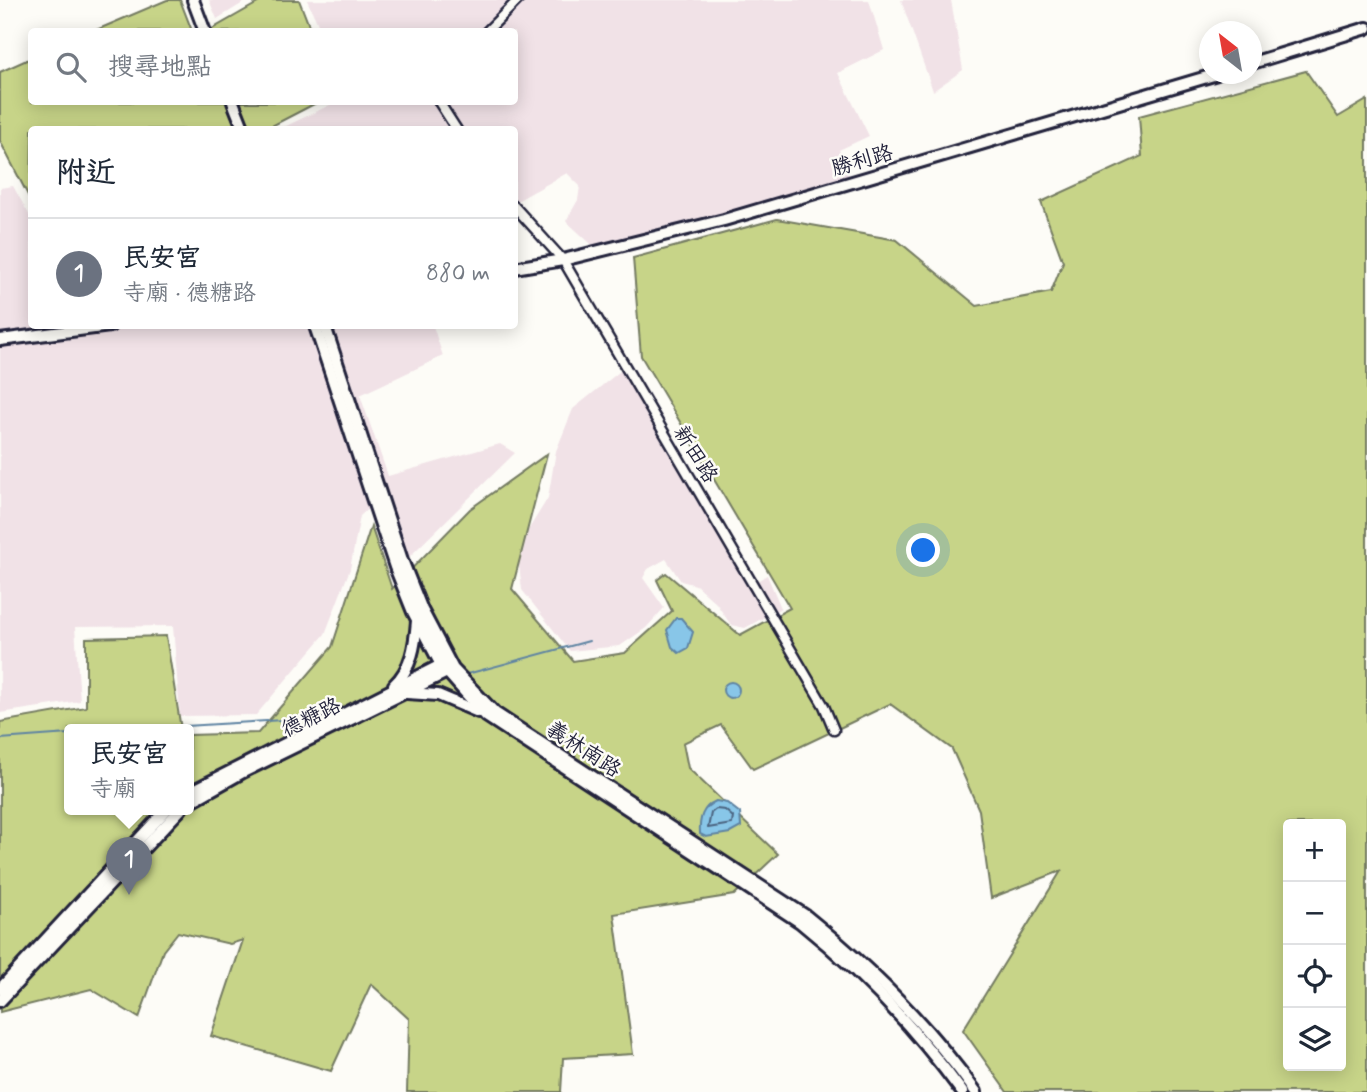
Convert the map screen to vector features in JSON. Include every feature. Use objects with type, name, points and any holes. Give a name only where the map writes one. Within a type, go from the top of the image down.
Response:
[{"type":"street","points":[[193,0],[204,28]]},
{"type":"street","points":[[490,28],[518,0]]},
{"type":"street","points":[[1262,60],[1367,28]]},
{"type":"street","name":"勝利路","points":[[518,267],[562,260],[724,220],[1199,79]]},
{"type":"street","points":[[234,105],[242,126]]},
{"type":"street","points":[[441,105],[454,126]]},
{"type":"street","name":"新田路","points":[[518,210],[562,260],[824,706],[834,730]]},
{"type":"street","points":[[0,340],[86,329]]},
{"type":"street","name":"義林南路","points":[[316,329],[395,567],[418,621],[447,667],[486,716],[800,922],[834,949],[900,1013],[962,1092]]},
{"type":"street","name":"義林南路","points":[[327,329],[402,560],[447,667],[495,713],[806,916],[839,943],[905,1008],[976,1092]]},
{"type":"street","points":[[385,693],[408,666],[418,621]]},
{"type":"street","name":"德糖路","points":[[194,800],[243,772],[404,693],[447,667]]},
{"type":"street","name":"德糖路","points":[[194,790],[385,693],[447,667]]},
{"type":"street","points":[[404,693],[451,698],[486,716]]},
{"type":"street","points":[[0,989],[161,815]]},
{"type":"street","points":[[0,1001],[175,815]]},
{"type":"shaded area","points":[[209,0],[248,0],[217,19]]},
{"type":"shaded area","points":[[307,0],[869,0],[884,50],[838,73],[869,136],[839,150],[853,185],[602,254],[566,221],[578,200],[580,186],[567,173],[518,200],[518,126],[286,126],[330,105],[518,105],[518,28],[320,28]]},
{"type":"shaded area","points":[[901,0],[951,0],[963,70],[933,91]]},
{"type":"shaded area","points":[[13,186],[28,213],[28,329],[434,329],[443,356],[360,395],[388,476],[500,444],[515,453],[406,560],[384,494],[360,516],[350,569],[325,634],[256,715],[180,716],[173,626],[75,627],[80,701],[0,713],[0,188]]},
{"type":"shaded area","points":[[624,368],[749,586],[767,575],[781,608],[745,628],[731,625],[716,603],[696,585],[681,581],[666,559],[648,569],[643,578],[664,608],[646,628],[620,646],[570,651],[522,590],[517,548],[548,498],[556,451],[573,409]]},
{"type":"green space","points":[[167,0],[180,0],[191,28],[101,28]]},
{"type":"green space","points":[[263,0],[299,0],[310,28],[214,28]]},
{"type":"green space","points":[[28,59],[28,105],[312,105],[272,126],[28,126],[28,195],[0,141],[0,72]]},
{"type":"green space","points":[[1306,71],[1338,117],[1367,100],[1367,1092],[1007,1092],[963,1030],[1061,871],[991,898],[979,810],[952,749],[890,704],[753,769],[721,725],[683,743],[688,768],[778,854],[734,895],[614,914],[633,1054],[563,1058],[561,1092],[407,1092],[409,1019],[371,984],[331,1071],[211,1036],[243,940],[230,944],[178,932],[163,951],[139,1018],[91,989],[0,1012],[0,722],[86,707],[86,638],[166,636],[180,724],[64,724],[64,815],[194,815],[194,735],[258,733],[332,647],[371,526],[392,589],[470,509],[547,454],[512,589],[573,661],[625,653],[672,611],[657,580],[666,573],[740,635],[790,608],[641,356],[633,258],[777,219],[897,240],[977,306],[1051,292],[1063,262],[1041,202],[1142,156],[1139,116]]},
{"type":"water","points":[[676,618],[681,618],[693,632],[688,648],[679,653],[672,647],[667,630]]},
{"type":"water","points":[[728,682],[734,682],[739,690],[737,696],[728,698],[723,693],[723,687]]},
{"type":"water","points":[[716,801],[727,803],[740,813],[741,827],[730,833],[706,837],[700,834],[701,819],[707,807]]},
{"type":"waterway","points":[[467,674],[589,641]]},
{"type":"waterway","points":[[194,725],[283,720],[316,713]]},
{"type":"waterway","points":[[0,739],[64,734]]},
{"type":"place","name":"民安宮","points":[[129,895]]}]
